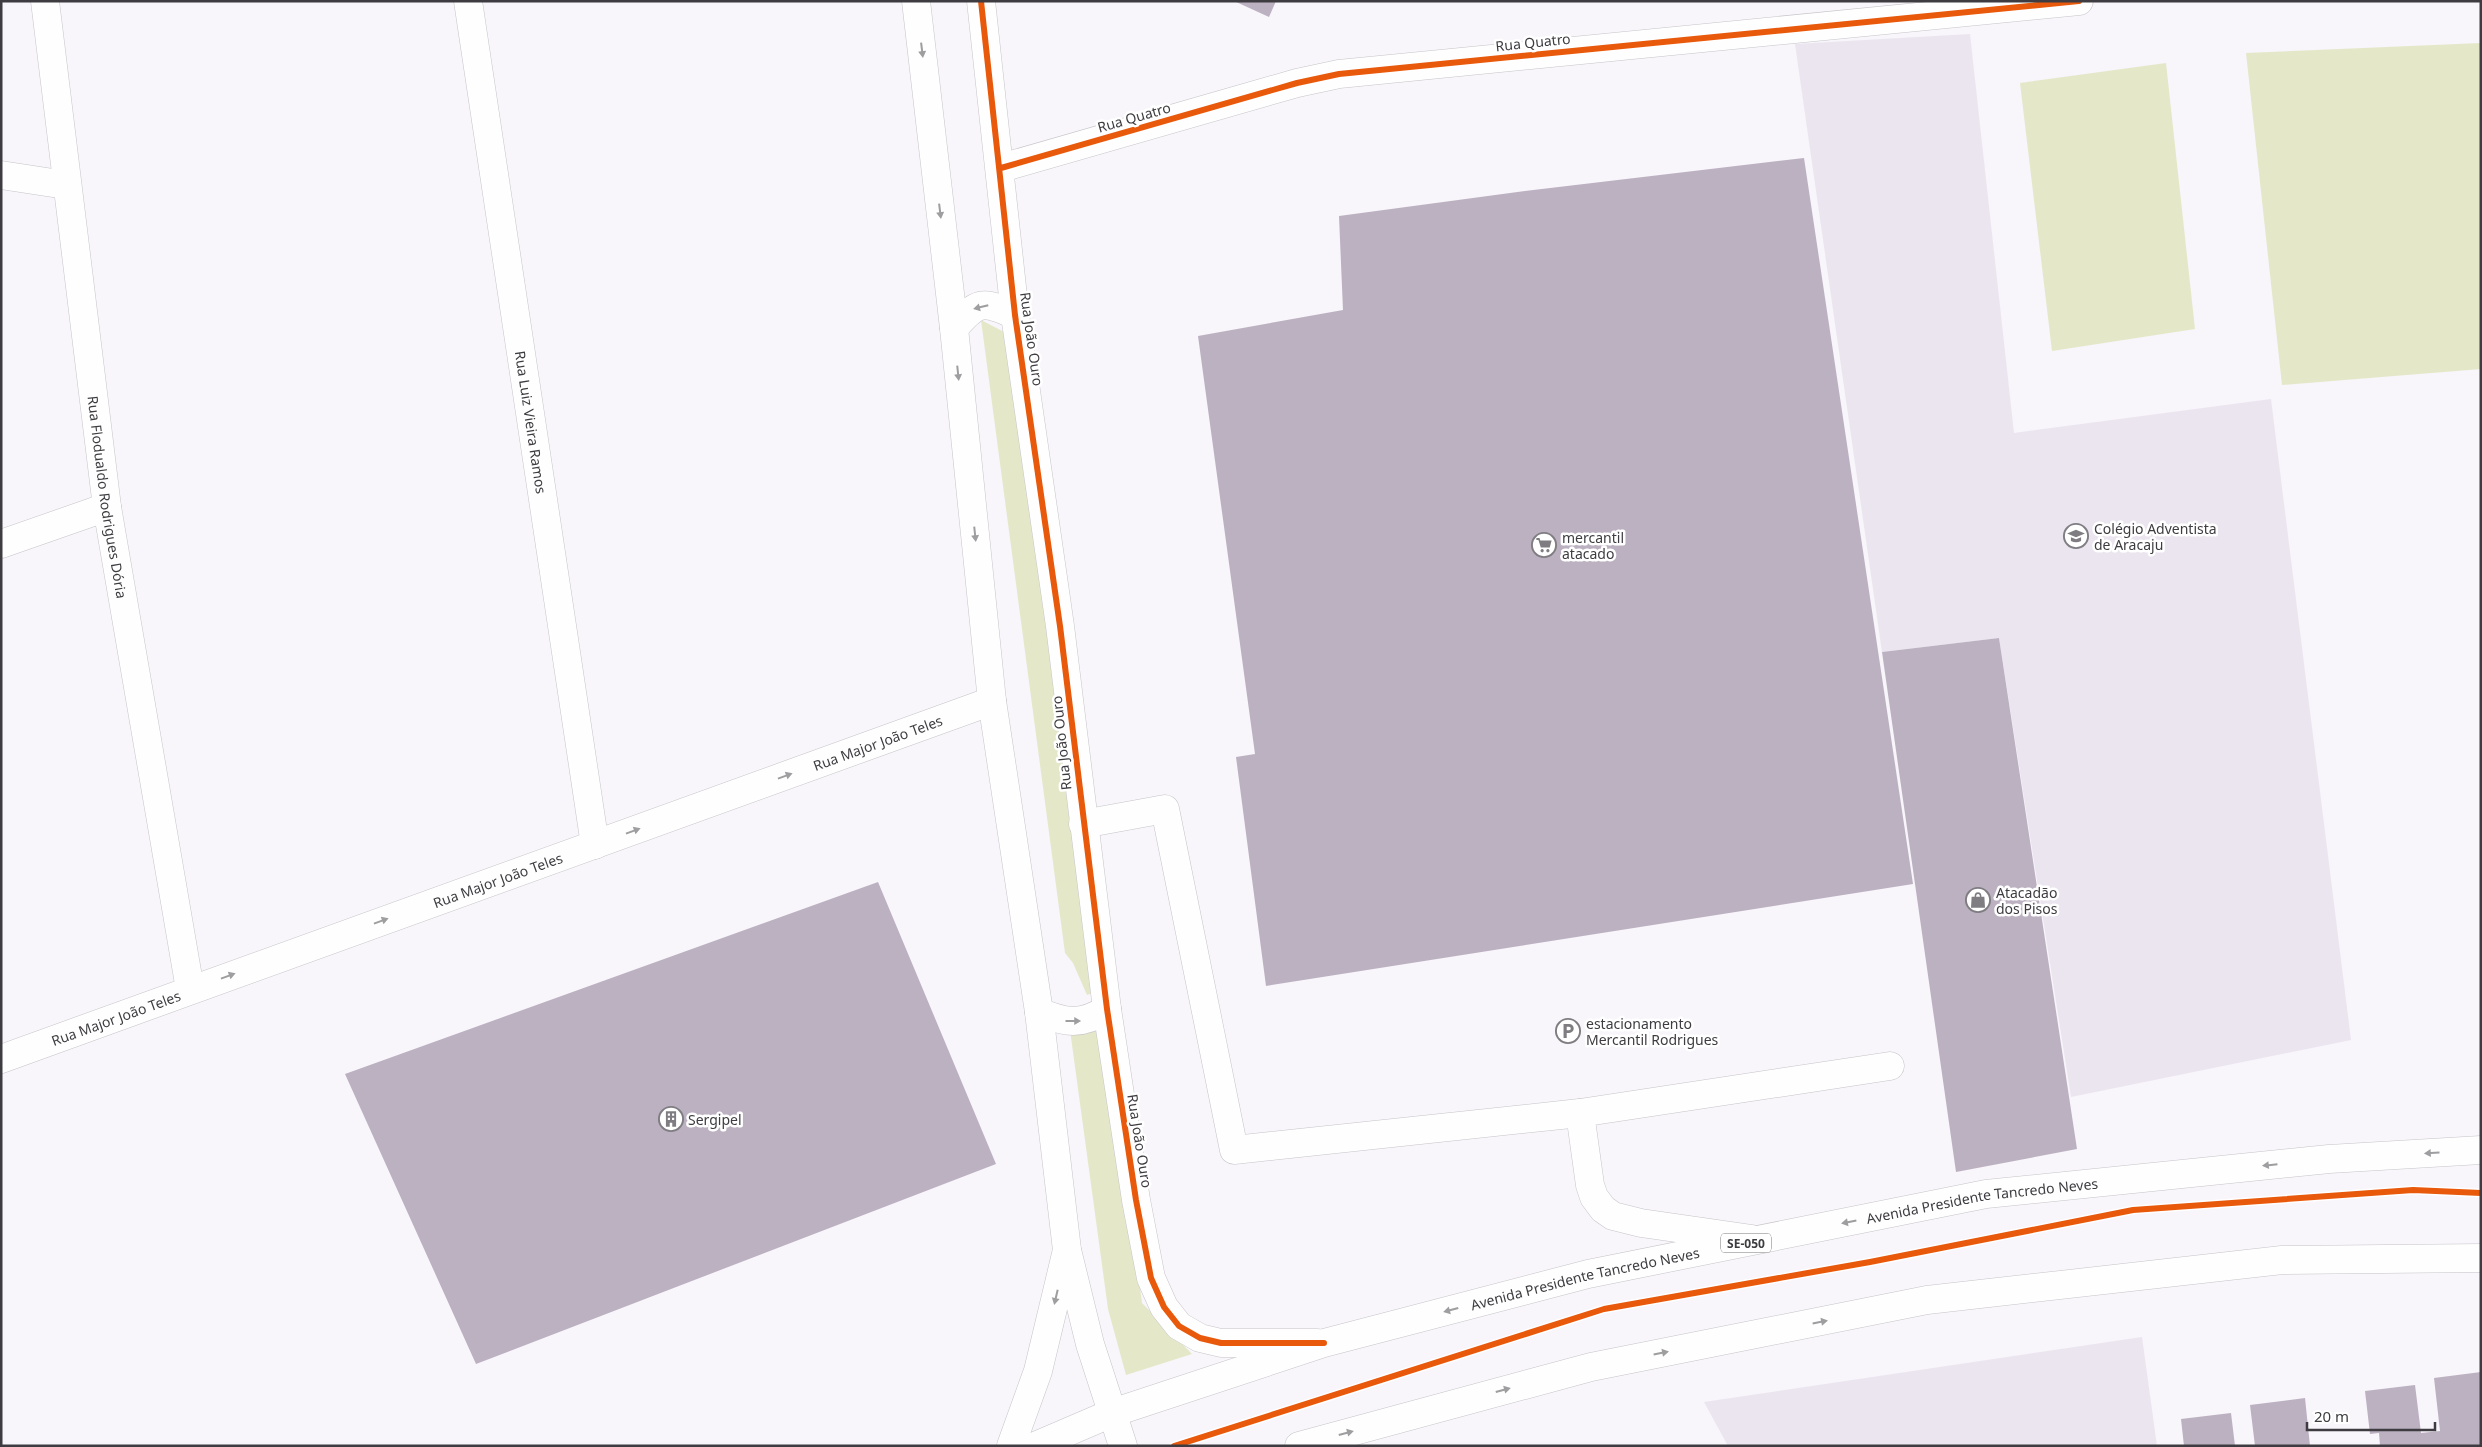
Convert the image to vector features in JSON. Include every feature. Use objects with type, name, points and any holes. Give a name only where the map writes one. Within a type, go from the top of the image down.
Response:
[{"type":"street","name":"Rua Flodualdo Rodrigues Dória","points":[[45,1],[66,185],[107,507],[190,989]]},
{"type":"street","name":"Rua Luiz Vieira Ramos","points":[[468,1],[595,845]]},
{"type":"street","points":[[916,1],[954,328],[992,701],[1039,1012],[1067,1250],[1090,1344],[1123,1446]]},
{"type":"street","name":"Rua João Ouro","points":[[981,1],[1015,315],[1060,626],[1107,1009],[1136,1200],[1150,1278],[1164,1307],[1179,1326],[1200,1338],[1221,1343],[1324,1343]]},
{"type":"street","name":"Rua Quatro","points":[[1000,168],[1297,83],[1340,74],[2078,1]]},
{"type":"street","points":[[1,175],[66,185]]},
{"type":"street","points":[[954,328],[970,310],[980,306],[990,305],[1015,315]]},
{"type":"street","points":[[1,544],[107,507]]},
{"type":"street","name":"Rua Major João Teles","points":[[1,1059],[190,989],[992,701]]},
{"type":"street","points":[[1083,824],[1164,809],[1234,1150],[1580,1113],[1890,1066]]},
{"type":"street","points":[[1039,1012],[1056,1019],[1080,1021],[1093,1018],[1107,1009]]},
{"type":"street","points":[[1580,1113],[1590,1186],[1603,1209],[1613,1216],[1641,1223],[1759,1240]]},
{"type":"street","name":"Avenida Presidente Tancredo Neves","points":[[1035,1446],[1112,1413],[1324,1343],[1588,1274],[1986,1194],[2329,1159],[2481,1150]]},
{"type":"street","points":[[1011,1446],[1038,1371],[1067,1250]]},
{"type":"street","points":[[1299,1446],[1591,1367],[1927,1300],[2282,1260],[2481,1258]]},
{"type":"shaded area","name":"Colégio Adventista de Aracaju","points":[[1970,34],[2014,433],[2271,399],[2351,1040],[2071,1097],[1999,638],[1882,652],[1795,44]]},
{"type":"shaded area","points":[[2142,1337],[2157,1446],[1728,1446],[1704,1402]]},
{"type":"green space","points":[[2481,43],[2481,369],[2282,385],[2246,53]]},
{"type":"green space","points":[[2166,63],[2195,329],[2052,351],[2020,83]]},
{"type":"green space","points":[[981,320],[1008,334],[1097,991],[1087,995],[1073,963],[1065,953]]},
{"type":"green space","points":[[1106,1025],[1142,1303],[1192,1354],[1126,1375],[1108,1309],[1070,1030]]},
{"type":"building","points":[[1234,1],[1276,1],[1269,17]]},
{"type":"building","name":"mercantil atacado","points":[[1804,158],[1913,884],[1266,986],[1236,757],[1255,754],[1198,336],[1343,310],[1339,216],[1525,191]]},
{"type":"building","name":"Atacadão dos Pisos","points":[[1999,638],[2077,1149],[1956,1172],[1882,652]]},
{"type":"building","name":"Sergipel","points":[[878,882],[996,1164],[476,1364],[345,1074]]},
{"type":"building","points":[[2481,1372],[2481,1446],[2380,1446],[2379,1433],[2370,1434],[2365,1391],[2415,1385],[2421,1433],[2440,1431],[2434,1378]]},
{"type":"building","points":[[2305,1398],[2310,1446],[2255,1446],[2250,1405]]},
{"type":"building","points":[[2231,1413],[2235,1446],[2184,1446],[2181,1419]]},
{"type":"cycle path","points":[[981,1],[1015,315],[1060,626],[1107,1009],[1136,1200],[1151,1278],[1164,1307],[1179,1326],[1200,1338],[1221,1343],[1324,1343]]},
{"type":"cycle path","points":[[1001,168],[1297,83],[1339,74],[2079,1]]},
{"type":"cycle path","points":[[1174,1446],[1604,1309],[1870,1262],[2133,1210],[2413,1190],[2481,1193]]},
{"type":"place","name":"Colégio Adventista de Aracaju","points":[[2076,536]]},
{"type":"place","name":"mercantil atacado","points":[[1544,545]]},
{"type":"place","name":"Atacadão dos Pisos","points":[[1978,900]]},
{"type":"place","name":"estacionamento Mercantil Rodrigues","points":[[1568,1031]]},
{"type":"place","name":"Sergipel","points":[[671,1119]]}]
